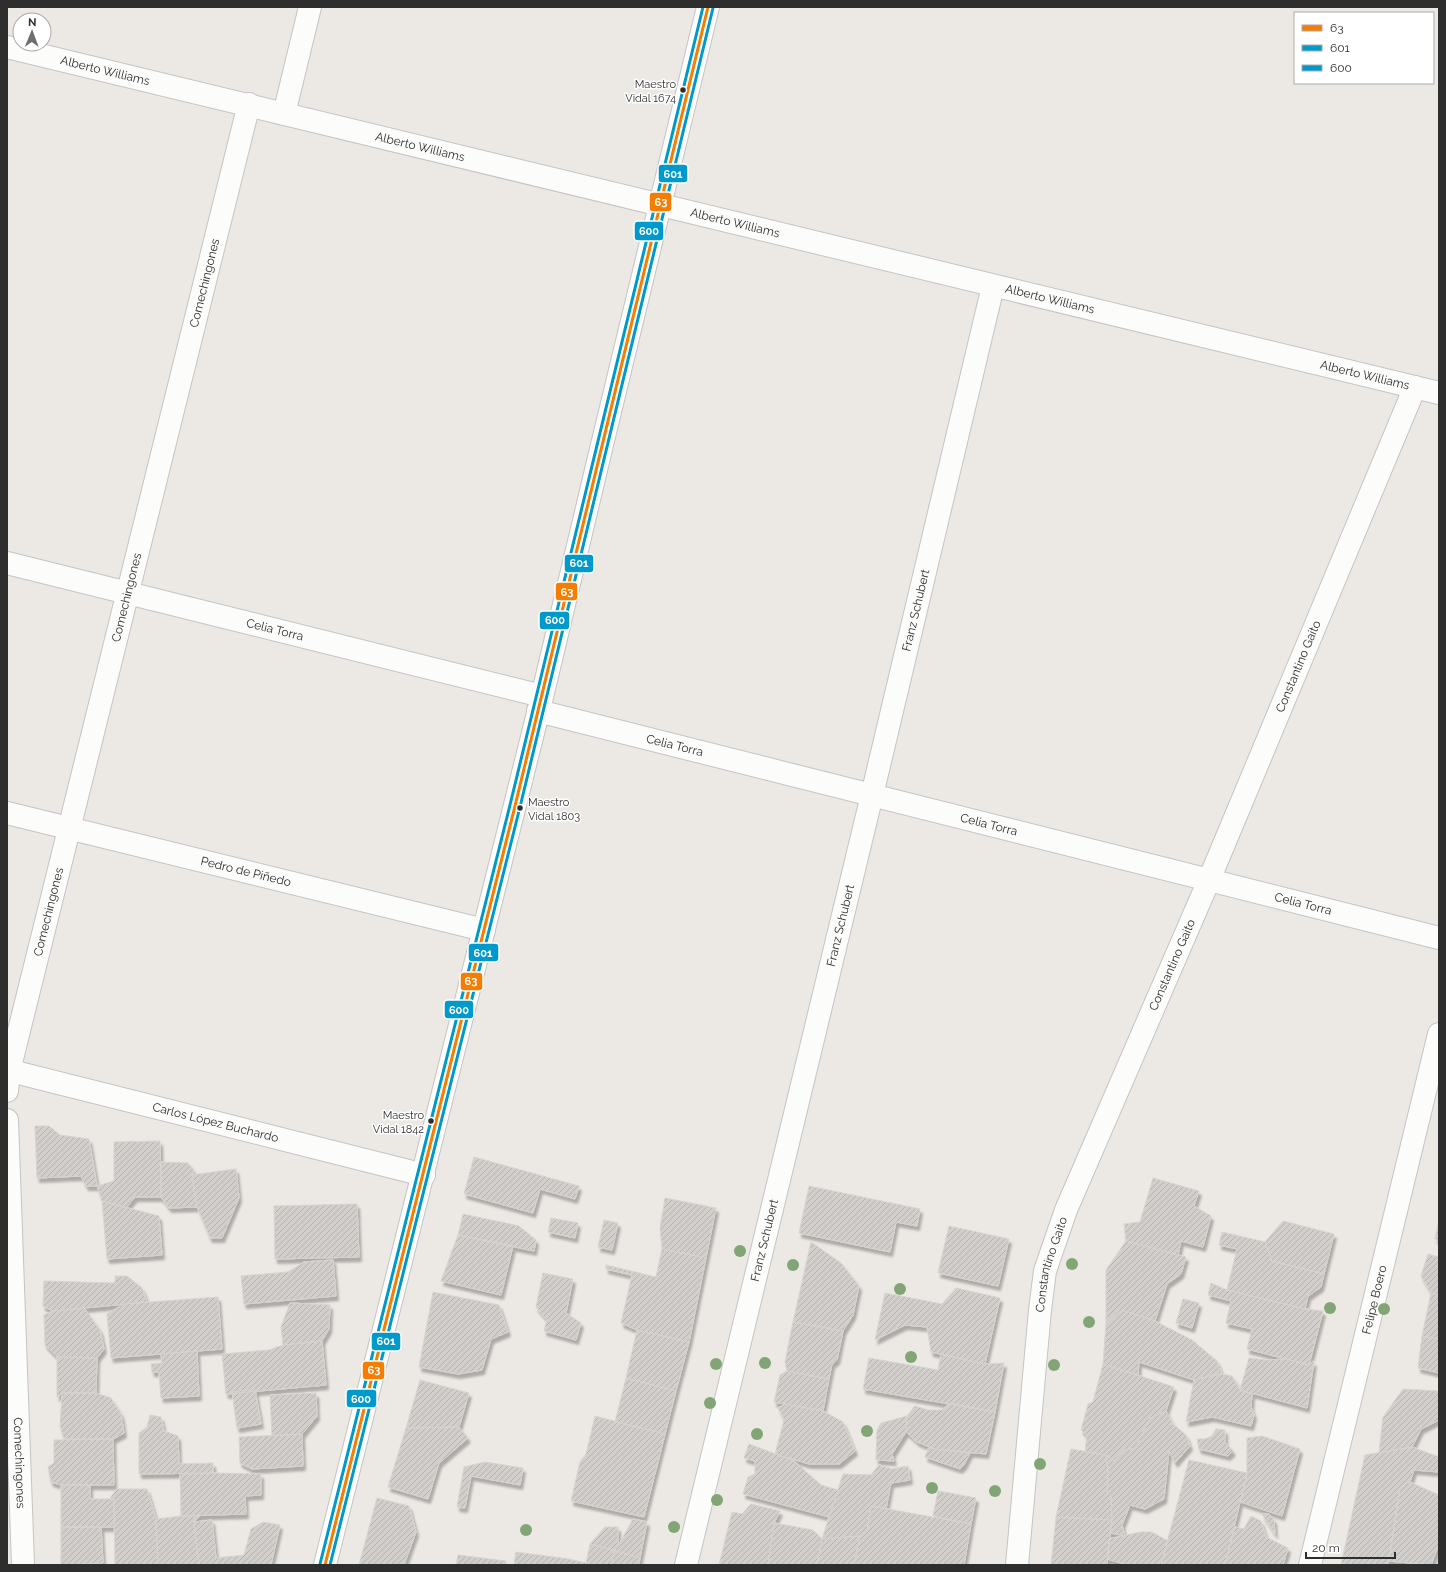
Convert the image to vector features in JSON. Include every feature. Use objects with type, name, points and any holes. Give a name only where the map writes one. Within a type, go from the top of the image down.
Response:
[{"type":"street","points":[[284,114],[310,7]]},
{"type":"street","points":[[325,1565],[424,1175],[708,7]]},
{"type":"street","name":"Alberto Williams","points":[[7,47],[249,104],[284,114],[1439,393]]},
{"type":"street","name":"Comechingones","points":[[8,1077],[249,104]]},
{"type":"street","name":"Franz Schubert","points":[[686,1565],[993,286]]},
{"type":"street","name":"Constantino Gaito","points":[[1017,1565],[1040,1310],[1045,1271],[1066,1210],[1209,880],[1415,387]]},
{"type":"street","name":"Celia Torra","points":[[7,563],[127,593],[540,703],[872,795],[1439,938]]},
{"type":"street","name":"Pedro de Piñedo","points":[[7,813],[484,930]]},
{"type":"street","name":"Felipe Boero","points":[[1310,1565],[1439,1034]]},
{"type":"street","name":"Carlos López Buchardo","points":[[8,1077],[424,1175]]},
{"type":"street","name":"Comechingones","points":[[7,1120],[23,1565]]},
{"type":"building","points":[[35,1126],[49,1126],[60,1135],[89,1139],[97,1186],[86,1186],[81,1176],[37,1178]]},
{"type":"building","points":[[160,1141],[161,1197],[135,1197],[126,1208],[102,1201],[97,1186],[114,1181],[114,1142]]},
{"type":"building","points":[[474,1157],[579,1186],[575,1199],[540,1189],[533,1213],[464,1194]]},
{"type":"building","points":[[161,1162],[188,1163],[195,1172],[192,1175],[197,1207],[169,1208],[161,1197]]},
{"type":"building","points":[[236,1169],[239,1198],[222,1238],[210,1238],[197,1207],[192,1175]]},
{"type":"building","points":[[1153,1178],[1199,1191],[1194,1206],[1211,1216],[1203,1247],[1181,1241],[1178,1255],[1126,1241],[1124,1224],[1140,1222]]},
{"type":"building","points":[[809,1186],[920,1209],[917,1226],[896,1222],[890,1252],[799,1233]]},
{"type":"building","points":[[665,1198],[716,1208],[706,1258],[662,1249],[660,1228]]},
{"type":"building","points":[[102,1201],[159,1216],[162,1255],[107,1259]]},
{"type":"building","points":[[357,1204],[359,1257],[275,1259],[274,1206]]},
{"type":"building","points":[[463,1214],[519,1226],[536,1240],[534,1251],[458,1235]]},
{"type":"building","points":[[551,1218],[578,1223],[575,1238],[548,1232]]},
{"type":"building","points":[[604,1220],[618,1223],[612,1250],[598,1247]]},
{"type":"building","points":[[1439,1220],[1439,1240],[1435,1239]]},
{"type":"building","points":[[1283,1221],[1334,1234],[1324,1274],[1272,1261],[1265,1242]]},
{"type":"building","points":[[949,1226],[1009,1239],[998,1286],[938,1273]]},
{"type":"building","points":[[1222,1232],[1265,1242],[1272,1261],[1324,1274],[1321,1287],[1308,1296],[1305,1309],[1227,1290],[1237,1249],[1219,1245]]},
{"type":"building","points":[[458,1235],[513,1246],[501,1295],[441,1281]]},
{"type":"building","points":[[1126,1241],[1186,1257],[1181,1274],[1167,1284],[1155,1321],[1121,1310],[1106,1324],[1106,1270]]},
{"type":"building","points":[[811,1242],[841,1263],[859,1286],[853,1315],[843,1331],[793,1322]]},
{"type":"building","points":[[662,1249],[706,1258],[689,1342],[637,1330],[621,1323],[632,1275],[606,1269],[606,1265],[656,1277]]},
{"type":"building","points":[[1428,1254],[1439,1257],[1439,1295],[1431,1293],[1421,1276]]},
{"type":"building","points":[[333,1260],[336,1296],[244,1304],[241,1276],[288,1272],[304,1262]]},
{"type":"building","points":[[543,1273],[573,1279],[566,1313],[581,1323],[576,1340],[544,1331],[547,1320],[536,1307]]},
{"type":"building","points":[[115,1276],[127,1276],[142,1288],[147,1302],[53,1311],[43,1306],[44,1281],[115,1283]]},
{"type":"building","points":[[1211,1283],[1227,1290],[1305,1309],[1323,1311],[1309,1365],[1247,1349],[1252,1329],[1226,1323],[1231,1301],[1208,1295]]},
{"type":"building","points":[[956,1288],[1000,1298],[985,1364],[931,1352],[927,1327],[905,1325],[875,1340],[885,1293],[942,1304]]},
{"type":"building","points":[[433,1292],[499,1305],[508,1332],[491,1339],[482,1370],[458,1374],[419,1367]]},
{"type":"building","points":[[1431,1293],[1439,1295],[1439,1339],[1422,1336]]},
{"type":"building","points":[[218,1297],[222,1349],[111,1358],[107,1314],[124,1304]]},
{"type":"building","points":[[1183,1299],[1199,1303],[1192,1328],[1176,1323]]},
{"type":"building","points":[[290,1303],[330,1305],[329,1329],[322,1341],[283,1345],[281,1327]]},
{"type":"building","points":[[84,1308],[100,1330],[104,1349],[97,1358],[57,1357],[45,1345],[44,1315],[53,1311]]},
{"type":"building","points":[[1121,1310],[1155,1321],[1192,1340],[1217,1361],[1222,1374],[1194,1380],[1139,1362],[1138,1375],[1103,1364],[1106,1324]]},
{"type":"building","points":[[793,1322],[843,1331],[837,1360],[832,1364],[829,1379],[787,1371],[785,1362]]},
{"type":"building","points":[[637,1330],[689,1342],[676,1391],[626,1378]]},
{"type":"building","points":[[1422,1336],[1439,1339],[1439,1373],[1418,1368]]},
{"type":"building","points":[[322,1341],[326,1385],[226,1394],[222,1354],[269,1350],[283,1345]]},
{"type":"building","points":[[197,1351],[199,1396],[161,1398],[159,1372],[152,1372],[151,1364],[162,1363],[161,1354]]},
{"type":"building","points":[[941,1354],[985,1364],[1004,1363],[995,1412],[863,1389],[869,1358],[938,1370]]},
{"type":"building","points":[[57,1357],[97,1358],[96,1393],[62,1393],[57,1397]]},
{"type":"building","points":[[1249,1358],[1266,1360],[1287,1359],[1309,1365],[1314,1361],[1307,1408],[1240,1390]]},
{"type":"building","points":[[1103,1364],[1174,1387],[1166,1411],[1150,1418],[1136,1448],[1124,1450],[1114,1461],[1106,1455],[1085,1452],[1087,1435],[1081,1430],[1088,1404],[1093,1402]]},
{"type":"building","points":[[787,1371],[829,1379],[823,1411],[774,1402],[780,1375]]},
{"type":"building","points":[[1218,1373],[1232,1376],[1240,1390],[1252,1394],[1251,1407],[1254,1415],[1251,1426],[1212,1417],[1186,1422],[1194,1380]]},
{"type":"building","points":[[626,1378],[676,1391],[665,1434],[615,1422]]},
{"type":"building","points":[[420,1380],[469,1393],[459,1427],[406,1428]]},
{"type":"building","points":[[255,1389],[261,1424],[237,1428],[232,1392]]},
{"type":"building","points":[[1403,1389],[1439,1391],[1439,1420],[1421,1429],[1412,1447],[1379,1453],[1383,1417]]},
{"type":"building","points":[[62,1393],[96,1393],[111,1398],[121,1414],[124,1433],[113,1439],[64,1439],[60,1426]]},
{"type":"building","points":[[316,1393],[317,1416],[302,1434],[272,1436],[270,1395]]},
{"type":"building","points":[[950,1403],[995,1412],[986,1454],[935,1449],[917,1442],[906,1432],[907,1416],[915,1406],[928,1410],[942,1410]]},
{"type":"building","points":[[785,1404],[823,1411],[843,1422],[855,1451],[839,1464],[809,1464],[775,1454],[784,1420],[778,1408]]},
{"type":"building","points":[[1166,1411],[1173,1424],[1186,1435],[1190,1446],[1175,1463],[1169,1451],[1164,1499],[1145,1509],[1130,1505],[1122,1525],[1125,1536],[1110,1533],[1112,1520],[1111,1497],[1107,1493],[1108,1471],[1106,1455],[1114,1461],[1124,1450],[1136,1448],[1150,1418]]},
{"type":"building","points":[[150,1415],[161,1417],[164,1431],[178,1436],[179,1464],[213,1463],[213,1473],[139,1474],[139,1433],[147,1427]]},
{"type":"building","points":[[595,1416],[665,1434],[644,1517],[571,1501],[580,1462],[586,1454]]},
{"type":"building","points":[[907,1416],[906,1432],[892,1454],[894,1461],[876,1460],[877,1430],[881,1423]]},
{"type":"building","points":[[459,1427],[468,1438],[439,1463],[428,1499],[388,1487],[406,1428]]},
{"type":"building","points":[[1216,1429],[1225,1430],[1225,1442],[1233,1451],[1228,1456],[1199,1449],[1197,1439],[1205,1439],[1212,1436]]},
{"type":"building","points":[[302,1434],[303,1466],[252,1469],[240,1463],[239,1437]]},
{"type":"building","points":[[1262,1436],[1300,1449],[1282,1516],[1241,1502],[1247,1473],[1247,1438]]},
{"type":"building","points":[[113,1439],[114,1485],[61,1485],[51,1482],[48,1467],[54,1463],[54,1440]]},
{"type":"building","points":[[749,1444],[794,1461],[821,1485],[838,1490],[829,1517],[743,1494],[748,1477],[755,1474],[755,1461],[744,1458]]},
{"type":"building","points":[[929,1447],[970,1453],[964,1465],[960,1469],[925,1457]]},
{"type":"building","points":[[1412,1447],[1439,1457],[1439,1472],[1414,1470],[1410,1482],[1400,1487],[1389,1561],[1387,1565],[1341,1565],[1365,1455]]},
{"type":"building","points":[[1071,1449],[1106,1455],[1108,1471],[1107,1493],[1111,1497],[1112,1520],[1056,1517]]},
{"type":"building","points":[[1189,1460],[1247,1473],[1225,1565],[1161,1565]]},
{"type":"building","points":[[485,1462],[523,1468],[520,1485],[471,1476],[465,1508],[457,1507],[464,1467]]},
{"type":"building","points":[[879,1465],[892,1469],[908,1466],[910,1480],[891,1483],[886,1509],[871,1506],[867,1531],[860,1536],[822,1539],[843,1474],[871,1475]]},
{"type":"building","points":[[180,1474],[261,1474],[261,1495],[245,1496],[246,1514],[181,1516]]},
{"type":"building","points":[[1410,1482],[1439,1495],[1439,1544],[1431,1565],[1389,1561],[1400,1487]]},
{"type":"building","points":[[61,1485],[90,1485],[90,1499],[114,1499],[114,1527],[61,1527]]},
{"type":"building","points":[[117,1489],[147,1489],[156,1519],[158,1565],[115,1565],[114,1499],[110,1498]]},
{"type":"building","points":[[938,1491],[976,1498],[971,1524],[933,1516]]},
{"type":"building","points":[[377,1498],[409,1506],[416,1532],[404,1565],[359,1565]]},
{"type":"building","points":[[751,1504],[780,1511],[774,1523],[768,1565],[719,1565],[732,1512],[742,1514]]},
{"type":"building","points":[[871,1506],[971,1524],[964,1565],[854,1565],[860,1536],[867,1531]]},
{"type":"building","points":[[1262,1514],[1269,1514],[1274,1520],[1275,1534]]},
{"type":"building","points":[[181,1516],[200,1516],[194,1522],[199,1565],[158,1565],[156,1519]]},
{"type":"building","points":[[1251,1516],[1261,1521],[1266,1537],[1288,1548],[1283,1565],[1225,1565],[1235,1527],[1244,1529]]},
{"type":"building","points":[[1056,1517],[1112,1520],[1107,1565],[1051,1565]]},
{"type":"building","points":[[633,1519],[647,1522],[640,1558],[590,1544],[605,1527],[618,1527],[618,1546]]},
{"type":"building","points":[[212,1520],[216,1558],[244,1555],[251,1529],[263,1522],[280,1525],[271,1565],[199,1565],[194,1522]]},
{"type":"building","points":[[774,1523],[813,1530],[822,1539],[817,1565],[768,1565]]},
{"type":"building","points":[[61,1527],[101,1527],[103,1563],[61,1565]]},
{"type":"building","points":[[1140,1532],[1152,1532],[1168,1541],[1161,1565],[1128,1565],[1107,1559],[1109,1539]]},
{"type":"building","points":[[860,1536],[854,1565],[817,1565],[822,1539]]},
{"type":"building","points":[[590,1544],[614,1550],[611,1565],[514,1565],[516,1552],[569,1559],[586,1563]]},
{"type":"building","points":[[614,1550],[640,1558],[639,1565],[611,1565]]},
{"type":"building","points":[[458,1555],[506,1561],[506,1565],[456,1565]]},
{"type":"transit line","name":"600","points":[[320,1564],[510,805],[703,7]]},
{"type":"transit line","name":"63","points":[[325,1565],[515,806],[708,7]]},
{"type":"transit line","name":"601","points":[[330,1565],[520,807],[713,8]]},
{"type":"place","name":"Maestro Vidal 1674","points":[[683,90]]},
{"type":"place","name":"Maestro Vidal 1803","points":[[520,808]]},
{"type":"place","name":"Maestro Vidal 1842","points":[[431,1121]]}]
